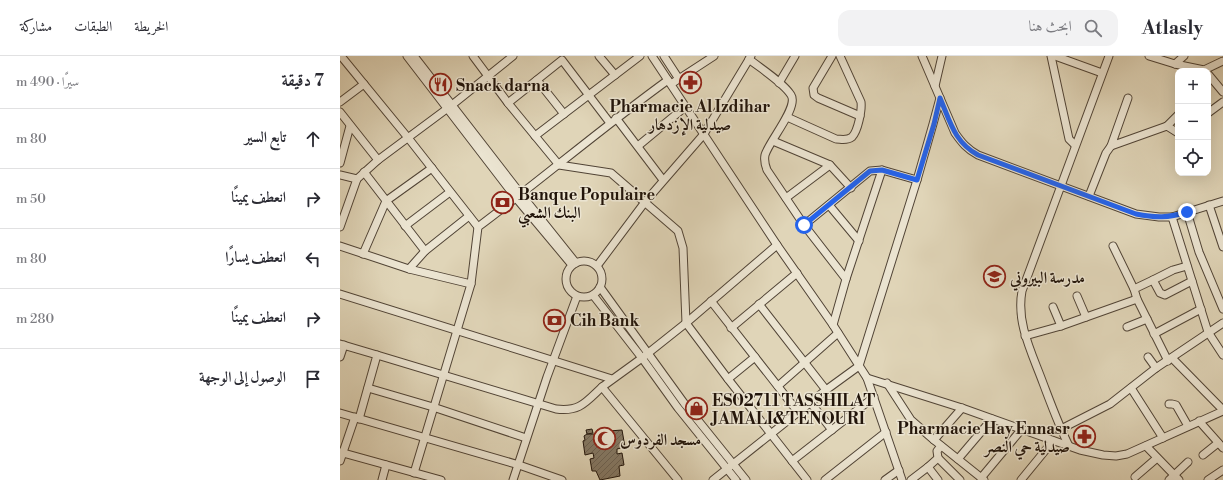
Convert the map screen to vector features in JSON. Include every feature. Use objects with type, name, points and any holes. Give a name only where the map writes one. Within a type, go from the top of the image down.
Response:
[{"type":"street","points":[[342,56],[409,138],[478,227],[471,284],[414,472]]},
{"type":"street","points":[[406,56],[449,107],[518,196],[574,264]]},
{"type":"street","points":[[414,56],[449,107]]},
{"type":"street","points":[[473,56],[508,103],[559,165],[611,173],[675,227],[680,235],[683,248],[686,323],[807,480]]},
{"type":"street","points":[[340,227],[343,210],[356,179],[378,160],[449,107],[512,56]]},
{"type":"street","points":[[599,56],[615,75]]},
{"type":"street","points":[[535,136],[640,56]]},
{"type":"street","points":[[652,56],[867,378],[902,480]]},
{"type":"street","points":[[664,56],[679,79]]},
{"type":"street","points":[[478,227],[559,165],[613,120],[669,82],[679,79],[714,56]]},
{"type":"street","points":[[779,83],[795,56]]},
{"type":"street","points":[[832,56],[813,88],[814,95],[860,116]]},
{"type":"street","points":[[787,117],[836,139],[843,140],[852,137],[855,133],[861,107],[840,56]]},
{"type":"street","points":[[922,56],[955,133],[961,143],[978,155],[1136,214],[1159,217],[1172,216],[1223,201]]},
{"type":"street","points":[[935,86],[942,56]]},
{"type":"street","points":[[1051,56],[1069,139],[1075,144]]},
{"type":"street","points":[[1055,56],[1102,73]]},
{"type":"street","points":[[1070,446],[1061,429],[1025,336],[1020,303],[1022,291],[1075,144],[1109,56]]},
{"type":"street","points":[[1149,56],[1190,68]]},
{"type":"street","points":[[1175,64],[1184,56]]},
{"type":"street","points":[[508,103],[563,57],[589,95],[638,146],[663,180]]},
{"type":"street","points":[[597,266],[645,202],[704,134],[750,57],[788,91],[793,98],[793,103],[787,117],[766,154],[765,164],[767,170],[804,225],[846,279]]},
{"type":"street","points":[[1211,69],[1223,61]]},
{"type":"street","points":[[1211,78],[1223,92]]},
{"type":"street","points":[[536,80],[564,114]]},
{"type":"street","points":[[340,102],[364,84]]},
{"type":"street","points":[[713,480],[810,402],[859,366],[934,124],[940,98]]},
{"type":"street","points":[[1089,196],[1106,153],[1111,146],[1128,98]]},
{"type":"street","points":[[1211,110],[1223,102]]},
{"type":"street","points":[[638,146],[685,107]]},
{"type":"street","points":[[340,112],[378,160]]},
{"type":"street","points":[[1111,146],[1167,126],[1175,118]]},
{"type":"street","points":[[340,163],[350,126]]},
{"type":"street","points":[[1167,126],[1175,131]]},
{"type":"street","points":[[773,141],[830,165],[850,188]]},
{"type":"street","points":[[786,198],[830,165]]},
{"type":"street","points":[[363,254],[386,201],[432,168]]},
{"type":"street","points":[[804,225],[850,188],[866,173],[875,170],[882,170],[917,180]]},
{"type":"street","points":[[833,325],[846,279],[882,170]]},
{"type":"street","points":[[364,172],[424,251]]},
{"type":"street","points":[[340,175],[356,179]]},
{"type":"street","points":[[405,226],[450,192]]},
{"type":"street","points":[[829,205],[859,241]]},
{"type":"street","points":[[1209,205],[1223,247]]},
{"type":"street","points":[[1187,212],[1199,252],[1223,309]]},
{"type":"street","points":[[409,269],[424,251],[470,216]]},
{"type":"street","points":[[1172,216],[1208,332],[1223,355]]},
{"type":"street","points":[[340,358],[342,345],[556,409],[571,410],[581,406],[602,386],[686,323],[777,245]]},
{"type":"street","points":[[340,246],[409,269],[471,284]]},
{"type":"street","points":[[867,378],[887,383],[962,408],[1080,450],[1103,455],[1116,456],[1127,454],[1223,411],[1170,359],[1154,334],[1113,246]]},
{"type":"street","points":[[587,261],[597,266],[602,276],[600,287],[593,295],[582,297],[577,296],[568,288],[566,282],[568,270],[574,264],[587,261]]},
{"type":"street","points":[[1134,289],[1163,274],[1187,266]]},
{"type":"street","points":[[731,328],[797,273]]},
{"type":"street","points":[[1153,280],[1160,293],[1165,295],[1192,281]]},
{"type":"street","points":[[600,287],[678,408],[731,467],[746,480]]},
{"type":"street","points":[[340,294],[612,379]]},
{"type":"street","points":[[593,295],[645,355]]},
{"type":"street","points":[[513,480],[538,403],[577,296]]},
{"type":"street","points":[[1077,296],[1086,317]]},
{"type":"street","points":[[1025,336],[1061,326],[1137,299]]},
{"type":"street","points":[[711,301],[798,412]]},
{"type":"street","points":[[759,304],[826,390]]},
{"type":"street","points":[[1053,307],[1061,326]]},
{"type":"street","points":[[1154,334],[1201,308]]},
{"type":"street","points":[[1127,327],[1147,319]]},
{"type":"street","points":[[1061,429],[1110,404],[1156,368],[1223,323]]},
{"type":"street","points":[[778,386],[838,333]]},
{"type":"street","points":[[340,461],[341,452],[357,418],[368,388],[377,355]]},
{"type":"street","points":[[1148,356],[1156,368]]},
{"type":"street","points":[[728,379],[755,357]]},
{"type":"street","points":[[887,383],[911,420],[979,478],[1021,430]]},
{"type":"street","points":[[602,386],[678,480]]},
{"type":"street","points":[[368,388],[433,407],[526,438]]},
{"type":"street","points":[[1131,388],[1163,438]]},
{"type":"street","points":[[792,461],[874,397]]},
{"type":"street","points":[[810,402],[832,430]]},
{"type":"street","points":[[1169,404],[1176,406],[1188,426]]},
{"type":"street","points":[[934,440],[962,408]]},
{"type":"street","points":[[340,413],[519,464],[562,480]]},
{"type":"street","points":[[958,459],[992,419]]},
{"type":"street","points":[[1199,421],[1220,446],[1203,455]]},
{"type":"street","points":[[826,480],[886,432]]},
{"type":"street","points":[[1021,480],[1053,441]]},
{"type":"street","points":[[941,446],[937,451],[938,458],[960,480]]},
{"type":"street","points":[[1146,446],[1174,478],[1188,462]]},
{"type":"street","points":[[341,452],[414,472],[421,477],[440,480]]},
{"type":"street","points":[[911,480],[938,458]]},
{"type":"street","points":[[1134,477],[1157,458]]},
{"type":"street","points":[[382,480],[386,465]]},
{"type":"street","points":[[731,467],[736,480]]},
{"type":"street","points":[[928,467],[938,480]]},
{"type":"street","points":[[885,480],[899,470]]},
{"type":"street","points":[[1208,480],[1223,470]]},
{"type":"building","points":[[608,428],[609,431],[622,430],[625,447],[617,449],[617,454],[622,453],[624,465],[619,466],[620,476],[600,480],[596,471],[592,471],[590,459],[594,458],[593,453],[585,455],[583,441],[585,440],[584,436],[587,434],[597,434],[597,430]]},
{"type":"building","points":[[592,429],[593,433],[587,434],[586,430]]},
{"type":"place","name":"Pharmacie Al Izdihar صيدلية الإزدهار","points":[[690,82]]},
{"type":"place","name":"Snack darna","points":[[440,85]]},
{"type":"place","name":"Banque Populaire البنك الشعبي","points":[[503,203]]},
{"type":"place","name":"مدرسة البيروني","points":[[995,277]]},
{"type":"place","name":"Cih Bank","points":[[555,320]]},
{"type":"place","name":"ES02711 TASSHILAT JAMALI&TENOURI","points":[[697,409]]},
{"type":"place","name":"Pharmacie Hay Ennasr صيدلية حي النصر","points":[[1085,437]]},
{"type":"place","name":"مسجد الفردوس","points":[[605,439]]},
{"type":"route","points":[[804,225],[870,171],[882,170],[917,180],[934,124],[940,98],[955,133],[961,143],[978,155],[1136,214],[1159,217],[1172,216],[1187,212]]}]
